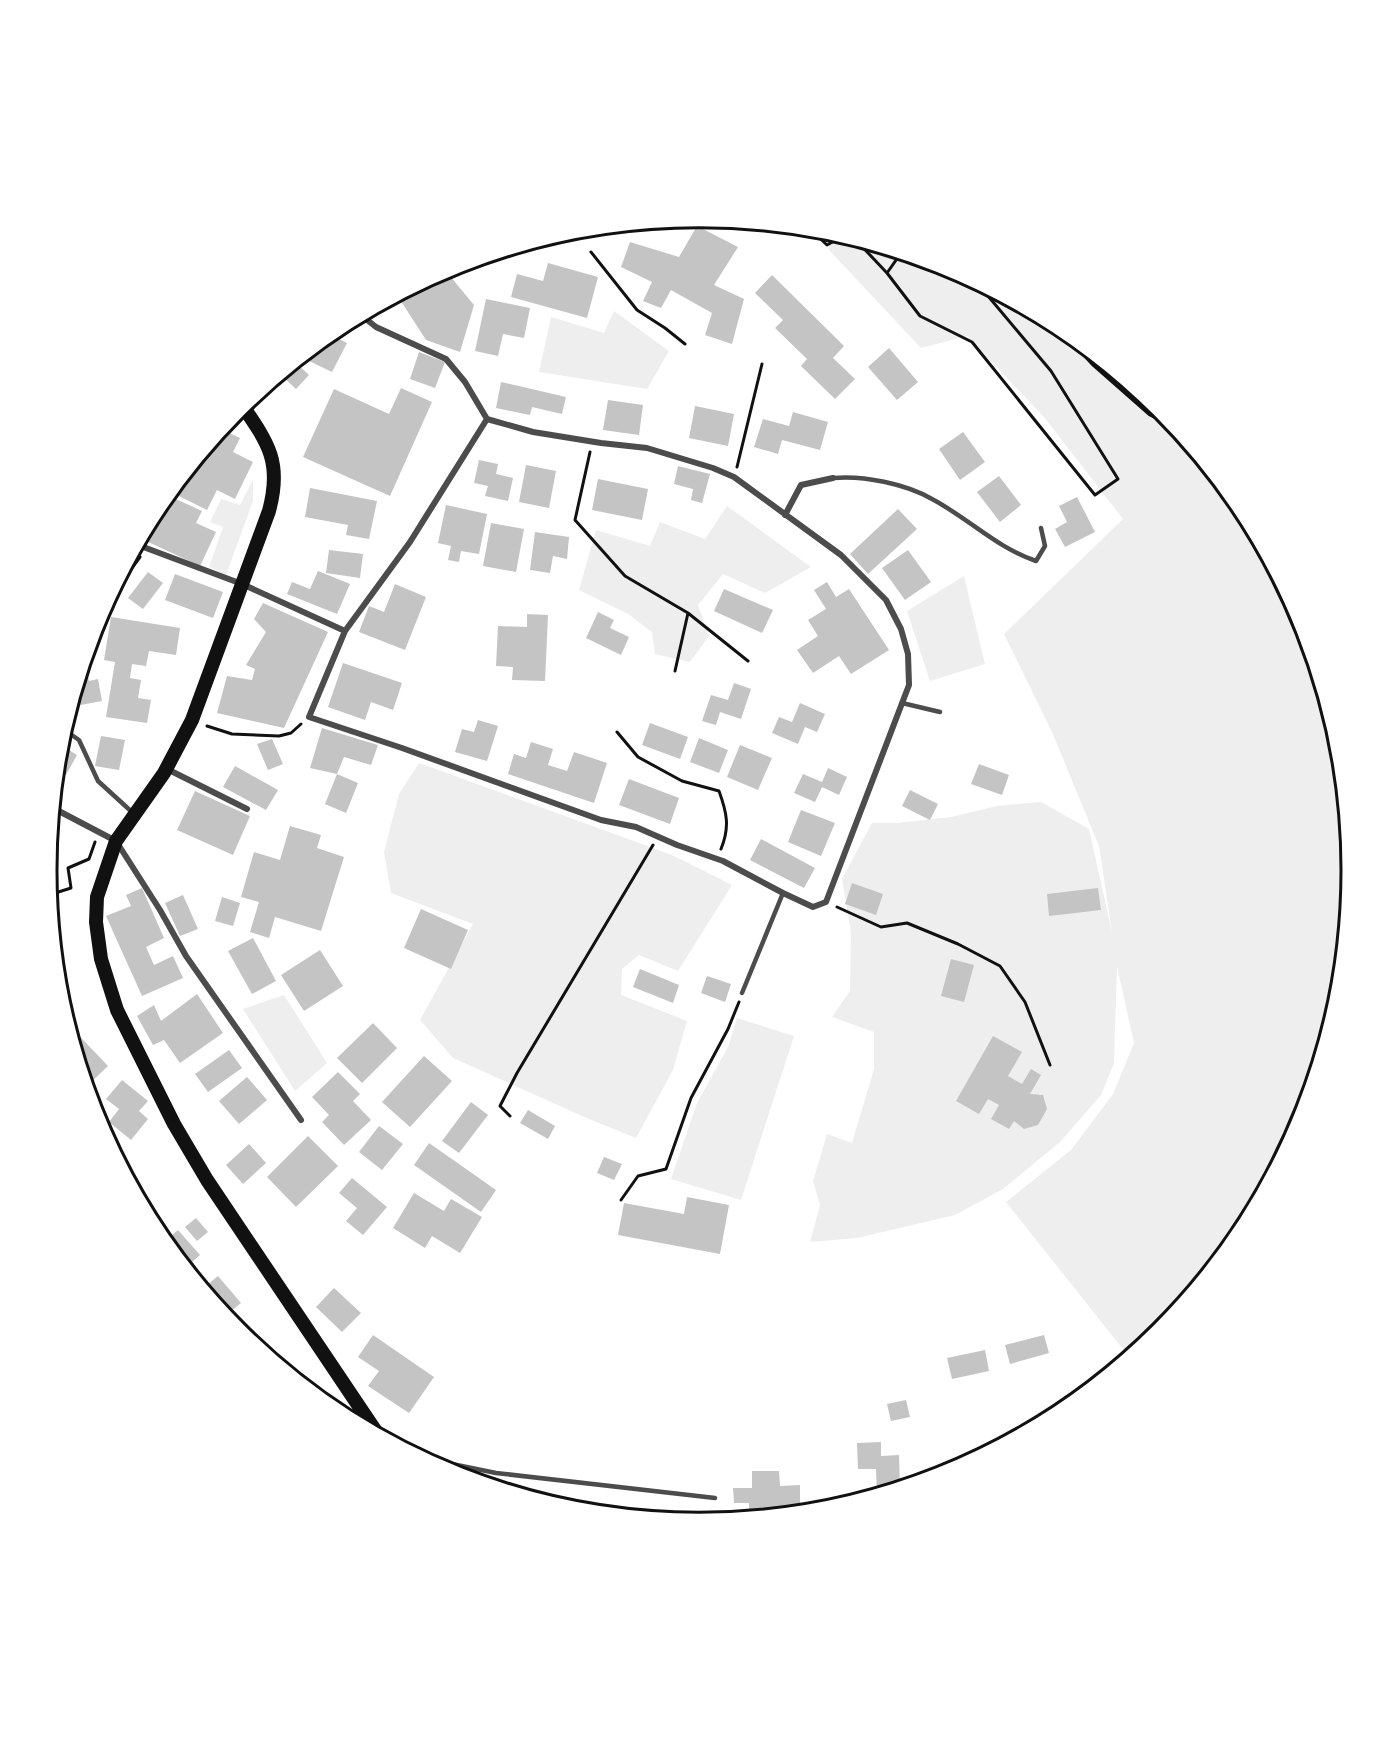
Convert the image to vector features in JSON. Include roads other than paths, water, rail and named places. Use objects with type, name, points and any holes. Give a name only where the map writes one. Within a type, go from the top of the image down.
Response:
[{"type":"main road","points":[[248,414],[270,448],[275,471],[275,490],[269,511],[192,720],[166,768],[116,841],[97,897],[96,922],[101,958],[117,1010],[171,1119],[207,1180],[369,1422]]},
{"type":"street","points":[[368,320],[376,327],[446,359],[465,382],[487,419],[533,432],[647,448],[713,468],[734,477],[841,555],[886,600],[901,629],[908,654],[909,685],[826,902],[813,907],[717,859],[636,827],[601,820],[309,717],[345,631],[410,542],[487,419]]},
{"type":"street","points":[[785,515],[801,485],[833,478]]},
{"type":"street","points":[[144,547],[242,584],[345,631]]},
{"type":"street","points":[[166,768],[247,810]]},
{"type":"street","points":[[59,813],[116,841],[186,956],[301,1120]]},
{"type":"lane","points":[[833,478],[882,481],[931,498],[1018,555],[1036,561],[1045,546],[1041,528]]},
{"type":"lane","points":[[902,704],[940,712]]},
{"type":"lane","points":[[71,735],[79,740],[98,781],[134,814]]},
{"type":"lane","points":[[742,993],[783,893]]},
{"type":"lane","points":[[456,1465],[496,1473],[716,1498]]}]
